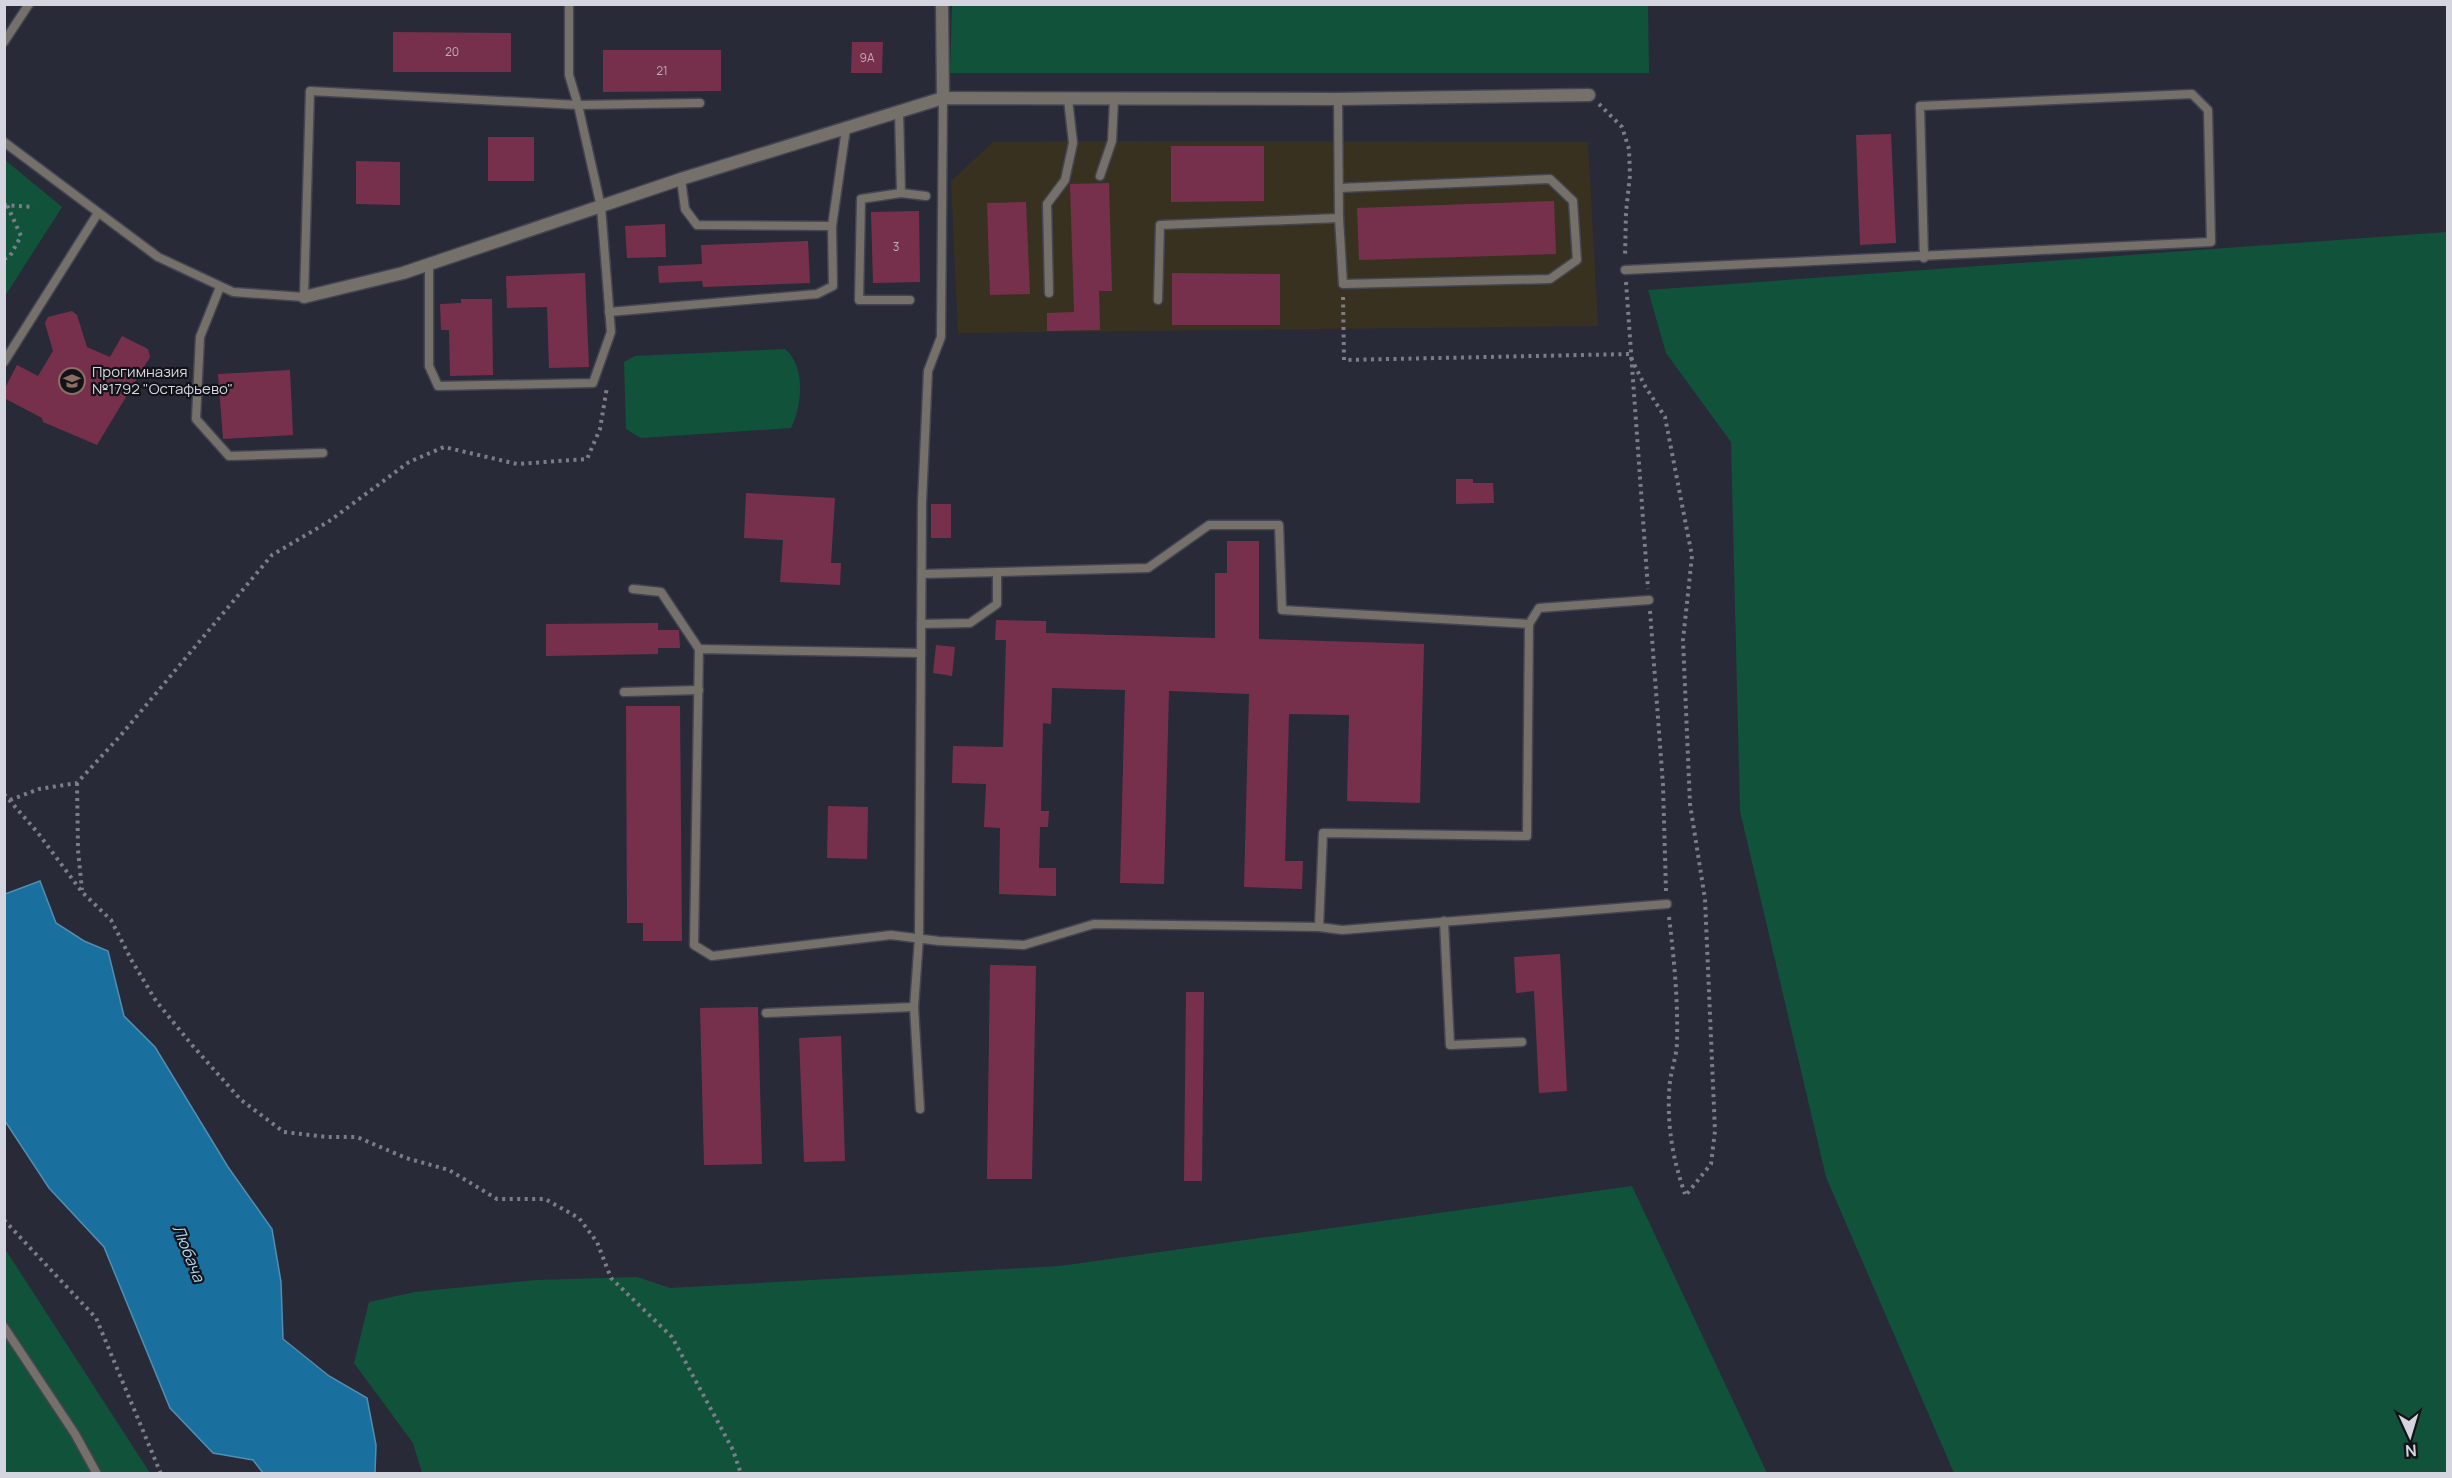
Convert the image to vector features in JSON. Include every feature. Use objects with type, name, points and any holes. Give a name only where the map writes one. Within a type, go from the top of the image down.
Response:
[{"type":"street","points":[[942,4],[944,98]]},
{"type":"street","points":[[304,297],[429,265],[681,178],[944,98],[1338,99],[1589,95]]},
{"type":"lane","points":[[4,42],[29,4]]},
{"type":"lane","points":[[429,265],[429,366],[438,386],[593,383],[611,332],[601,207],[569,75],[569,4]]},
{"type":"lane","points":[[4,142],[158,258],[233,292],[304,297],[310,91],[578,105],[700,103]]},
{"type":"lane","points":[[1625,270],[1924,258],[2211,242],[2208,110],[2192,94],[1920,106],[1924,258]]},
{"type":"lane","points":[[920,1109],[914,1007],[919,938],[922,502],[928,371],[941,337],[944,98]]},
{"type":"lane","points":[[1049,293],[1047,204],[1065,180],[1073,143],[1068,99]]},
{"type":"lane","points":[[1100,176],[1112,141],[1114,99]]},
{"type":"lane","points":[[1338,99],[1339,218],[1342,284],[1550,279],[1577,260],[1573,201],[1550,179],[1339,188]]},
{"type":"lane","points":[[899,111],[901,193]]},
{"type":"lane","points":[[609,312],[817,294],[833,286],[832,226],[846,129]]},
{"type":"lane","points":[[681,178],[685,209],[697,225],[832,226]]},
{"type":"lane","points":[[910,300],[859,300],[861,199],[901,193],[926,196]]},
{"type":"lane","points":[[4,362],[98,213]]},
{"type":"lane","points":[[1158,300],[1160,225],[1339,218]]},
{"type":"lane","points":[[220,287],[200,337],[196,419],[229,456],[323,453]]},
{"type":"lane","points":[[922,574],[1148,568],[1209,525],[1280,525],[1282,610],[1529,624]]},
{"type":"lane","points":[[921,624],[970,623],[997,604],[997,572]]},
{"type":"lane","points":[[633,589],[661,592],[699,649],[693,945],[712,956],[891,935],[939,941],[1024,945],[1094,924],[1319,927],[1342,930],[1667,904]]},
{"type":"lane","points":[[1319,927],[1323,833],[1527,836],[1529,624],[1539,608],[1649,600]]},
{"type":"lane","points":[[699,649],[921,653]]},
{"type":"lane","points":[[624,692],[699,690]]},
{"type":"lane","points":[[1444,921],[1450,1045],[1522,1042]]},
{"type":"lane","points":[[766,1013],[914,1007]]},
{"type":"lane","points":[[4,1327],[75,1434],[97,1473]]},
{"type":"path","points":[[1589,95],[1622,127],[1629,149],[1630,175],[1626,212],[1625,270],[1629,354],[1663,785],[1667,904],[1674,969],[1677,1043],[1670,1081],[1668,1125],[1676,1168],[1686,1195],[1712,1164],[1714,1131],[1705,899],[1690,804],[1683,640],[1692,556],[1665,417],[1645,386],[1629,354]]},
{"type":"path","points":[[4,259],[10,256],[21,236],[6,205],[34,207]]},
{"type":"path","points":[[1342,284],[1344,360],[1629,354]]},
{"type":"path","points":[[10,800],[39,789],[77,783],[121,735],[160,685],[272,555],[328,522],[409,462],[444,447],[517,464],[587,459],[600,429],[608,382]]},
{"type":"path","points":[[77,783],[78,850],[82,892]]},
{"type":"path","points":[[4,794],[38,832],[82,892],[111,920],[156,1001],[192,1046],[241,1100],[284,1132],[327,1137],[357,1137],[406,1158],[449,1170],[497,1199],[545,1199],[579,1218],[597,1242],[610,1278],[672,1337],[733,1450],[741,1473]]},
{"type":"path","points":[[4,1220],[96,1318],[161,1473]]},
{"type":"shaded area","points":[[993,142],[1588,142],[1598,326],[958,333],[951,181]]},
{"type":"green space","points":[[952,5],[1648,5],[1649,73],[950,73]]},
{"type":"green space","points":[[5,160],[62,207],[5,296]]},
{"type":"green space","points":[[2447,232],[2447,1473],[1954,1473],[1826,1177],[1740,811],[1731,442],[1666,353],[1648,290]]},
{"type":"green space","points":[[785,349],[792,356],[796,365],[800,387],[798,409],[791,428],[641,438],[626,429],[624,362],[635,356]]},
{"type":"green space","points":[[1632,1186],[1767,1473],[422,1473],[413,1443],[354,1363],[369,1302],[415,1292],[536,1280],[637,1277],[670,1288],[1060,1266]]},
{"type":"green space","points":[[4,1250],[7,1252],[150,1473],[5,1473]]},
{"type":"water","name":"Любача","points":[[40,881],[56,923],[84,941],[108,951],[124,1016],[155,1047],[228,1167],[272,1229],[281,1282],[283,1339],[329,1376],[367,1398],[376,1445],[375,1473],[263,1473],[253,1460],[213,1453],[170,1408],[104,1247],[49,1188],[5,1121],[5,894]]},
{"type":"building","points":[[393,32],[511,33],[511,72],[393,72]]},
{"type":"building","points":[[852,42],[883,42],[882,73],[851,73]]},
{"type":"building","points":[[603,50],[721,50],[721,91],[603,92]]},
{"type":"building","points":[[1891,134],[1896,243],[1860,245],[1856,135]]},
{"type":"building","points":[[488,137],[534,137],[534,181],[488,181]]},
{"type":"building","points":[[1171,146],[1264,146],[1264,201],[1171,202]]},
{"type":"building","points":[[356,161],[400,162],[400,205],[356,204]]},
{"type":"building","points":[[1109,183],[1112,291],[1099,291],[1100,330],[1047,331],[1047,313],[1074,312],[1070,184]]},
{"type":"building","points":[[1554,201],[1556,254],[1359,260],[1357,208]]},
{"type":"building","points":[[1026,202],[1030,294],[990,295],[987,203]]},
{"type":"building","points":[[919,211],[920,282],[873,283],[871,212]]},
{"type":"building","points":[[665,224],[666,257],[627,258],[625,226]]},
{"type":"building","points":[[808,241],[810,283],[703,287],[702,281],[659,283],[658,266],[702,264],[701,245]]},
{"type":"building","points":[[585,273],[589,367],[549,368],[547,307],[507,308],[506,276]]},
{"type":"building","points":[[1172,273],[1280,274],[1280,325],[1172,325]]},
{"type":"building","points":[[461,299],[492,299],[493,375],[450,376],[449,330],[441,330],[440,304],[461,303]]},
{"type":"building","name":"Прогимназия №1792 \"Остафьево\"","points":[[72,311],[77,315],[87,347],[110,357],[122,336],[148,349],[150,357],[97,445],[43,422],[42,418],[4,398],[4,390],[17,365],[38,376],[53,351],[45,323],[48,317]]},
{"type":"building","points":[[290,370],[293,435],[223,439],[218,374]]},
{"type":"building","points":[[1456,479],[1473,479],[1473,483],[1493,483],[1494,503],[1456,504]]},
{"type":"building","points":[[746,493],[835,498],[831,563],[841,563],[840,585],[780,582],[783,540],[744,538]]},
{"type":"building","points":[[931,504],[951,504],[951,538],[931,538]]},
{"type":"building","points":[[1227,541],[1259,541],[1259,639],[1424,644],[1420,803],[1347,801],[1349,715],[1289,714],[1285,861],[1303,861],[1302,889],[1244,887],[1249,694],[1169,691],[1164,884],[1120,883],[1125,690],[1052,688],[1051,724],[1043,723],[1041,811],[1049,811],[1048,827],[1040,827],[1039,868],[1056,868],[1056,896],[999,894],[1000,828],[984,827],[986,784],[952,783],[953,746],[1003,747],[1006,640],[995,640],[996,620],[1046,621],[1046,633],[1215,638],[1215,573],[1227,573]]},
{"type":"building","points":[[658,623],[658,630],[679,630],[680,648],[658,648],[658,654],[546,656],[546,624]]},
{"type":"building","points":[[936,645],[955,647],[952,676],[933,673]]},
{"type":"building","points":[[626,706],[680,706],[682,941],[643,941],[643,923],[627,923]]},
{"type":"building","points":[[828,806],[868,807],[867,859],[827,858]]},
{"type":"building","points":[[1560,954],[1567,1091],[1539,1093],[1534,991],[1516,993],[1514,957]]},
{"type":"building","points":[[990,965],[1036,966],[1032,1179],[987,1179]]},
{"type":"building","points":[[1186,992],[1204,992],[1202,1181],[1184,1181]]},
{"type":"building","points":[[758,1007],[762,1164],[704,1165],[700,1008]]},
{"type":"building","points":[[841,1036],[845,1161],[804,1162],[799,1038]]},
{"type":"place","name":"Прогимназия №1792 \"Остафьево\"","points":[[72,381]]}]
